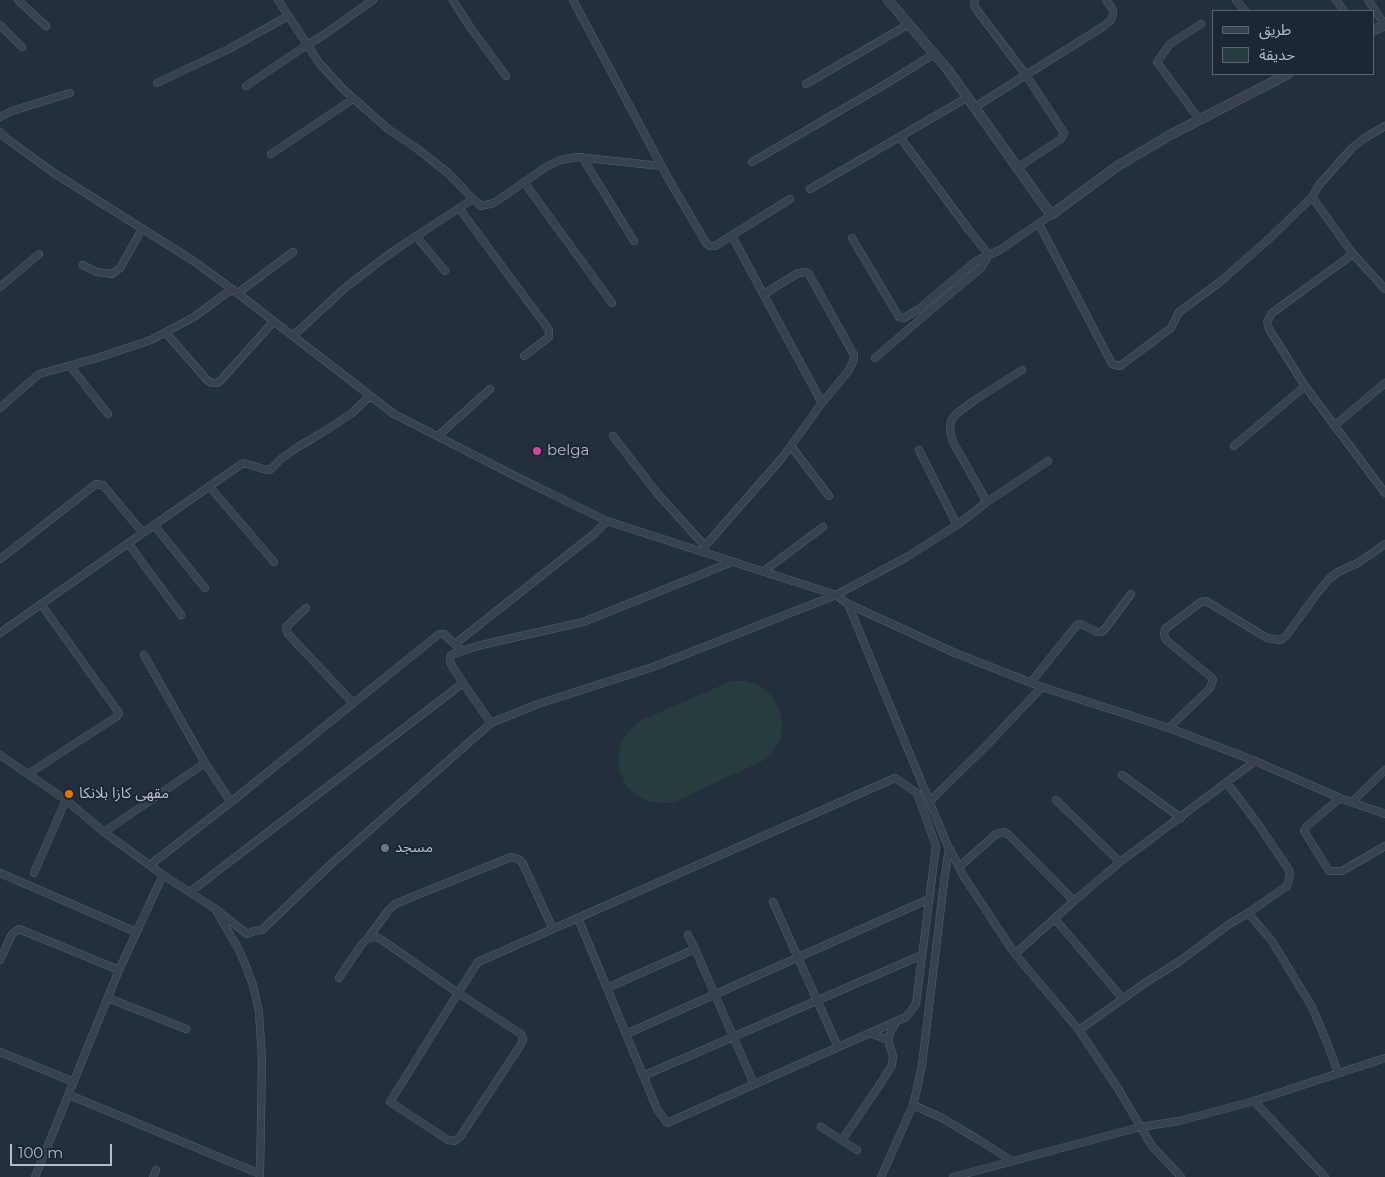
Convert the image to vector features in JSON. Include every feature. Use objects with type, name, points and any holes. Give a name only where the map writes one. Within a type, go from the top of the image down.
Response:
[{"type":"street","points":[[18,0],[46,26]]},
{"type":"street","points":[[278,0],[320,64],[353,99],[388,129],[448,173],[481,206],[494,203],[546,167],[560,160],[582,157],[662,166]]},
{"type":"street","points":[[246,86],[373,0]]},
{"type":"street","points":[[453,0],[470,27],[506,76]]},
{"type":"street","points":[[573,0],[662,166],[706,243],[710,246],[715,246],[790,200]]},
{"type":"street","points":[[888,0],[968,97],[1051,216]]},
{"type":"street","points":[[975,0],[976,8],[1026,74],[1063,130],[1064,136],[1017,168]]},
{"type":"street","points":[[975,107],[1110,20],[1113,10],[1106,0]]},
{"type":"street","points":[[1236,0],[1244,10]]},
{"type":"street","points":[[1375,10],[1385,25]]},
{"type":"street","points":[[157,83],[229,49],[288,16]]},
{"type":"street","points":[[806,84],[909,24]]},
{"type":"street","points":[[1199,120],[1157,62],[1170,44],[1201,24]]},
{"type":"street","points":[[0,25],[22,47]]},
{"type":"street","points":[[752,162],[934,54]]},
{"type":"street","points":[[852,238],[898,317],[904,318],[919,309],[976,261],[1000,250],[1051,216],[1116,167],[1170,135],[1286,75]]},
{"type":"street","points":[[0,117],[12,111],[70,93]]},
{"type":"street","points":[[810,190],[968,97]]},
{"type":"street","points":[[271,154],[353,99]]},
{"type":"street","points":[[1039,224],[1112,364],[1120,366],[1171,328],[1179,312],[1220,282],[1270,238],[1312,197],[1319,185],[1352,148],[1385,126]]},
{"type":"street","points":[[0,132],[54,173],[192,260],[394,414],[519,478],[607,521],[704,548],[732,562],[836,595],[848,604],[954,653],[1042,687],[1169,728],[1340,798],[1385,814]]},
{"type":"street","points":[[900,137],[968,230],[990,255]]},
{"type":"street","points":[[582,157],[634,241]]},
{"type":"street","points":[[524,182],[612,303]]},
{"type":"street","points":[[1312,197],[1352,254],[1385,289]]},
{"type":"street","points":[[294,336],[346,287],[398,248],[473,199]]},
{"type":"street","points":[[459,208],[549,330],[549,337],[524,356]]},
{"type":"street","points":[[82,265],[96,272],[112,274],[120,268],[142,229]]},
{"type":"street","points":[[416,236],[445,271]]},
{"type":"street","points":[[732,236],[822,403]]},
{"type":"street","points":[[0,408],[39,374],[134,346],[166,333],[235,291],[293,252]]},
{"type":"street","points":[[0,287],[40,254]]},
{"type":"street","points":[[1352,254],[1272,312],[1267,322],[1269,329],[1305,386],[1385,493]]},
{"type":"street","points":[[874,358],[981,268],[990,255]]},
{"type":"street","points":[[704,548],[791,446],[854,363],[854,355],[809,274],[806,272],[798,273],[764,294]]},
{"type":"street","points":[[166,333],[207,380],[217,383],[274,322]]},
{"type":"street","points":[[70,366],[108,414]]},
{"type":"street","points":[[986,502],[953,442],[951,421],[956,414],[1022,370]]},
{"type":"street","points":[[1334,426],[1385,383]]},
{"type":"street","points":[[1234,446],[1305,386]]},
{"type":"street","points":[[438,436],[490,388]]},
{"type":"street","points":[[0,633],[243,463],[267,470],[271,469],[282,458],[352,413],[370,396]]},
{"type":"street","points":[[613,436],[657,493],[704,548]]},
{"type":"street","points":[[791,446],[828,496]]},
{"type":"street","points":[[919,450],[957,524]]},
{"type":"street","points":[[0,755],[66,800],[104,832],[163,875],[214,908],[247,934],[254,930],[262,930],[329,866],[491,723],[538,704],[653,667],[836,595],[907,557],[1048,460]]},
{"type":"street","points":[[0,559],[96,484],[103,485],[108,489],[143,532]]},
{"type":"street","points":[[209,486],[274,562]]},
{"type":"street","points":[[455,644],[594,534],[607,521]]},
{"type":"street","points":[[154,525],[205,588]]},
{"type":"street","points":[[764,572],[823,528]]},
{"type":"street","points":[[128,543],[181,615]]},
{"type":"street","points":[[1169,728],[1210,688],[1213,680],[1166,640],[1164,635],[1166,629],[1201,602],[1206,601],[1267,638],[1281,640],[1329,579],[1338,572],[1358,563],[1385,544]]},
{"type":"street","points":[[491,723],[450,661],[451,655],[583,622],[732,562]]},
{"type":"street","points":[[1031,682],[1077,625],[1081,624],[1101,632],[1131,594]]},
{"type":"street","points":[[28,774],[116,717],[119,713],[41,604]]},
{"type":"street","points":[[848,604],[949,849],[959,867],[990,919],[1014,954],[1079,1030],[1119,1090],[1152,1146],[1181,1177]]},
{"type":"street","points":[[306,608],[286,627],[288,634],[353,703]]},
{"type":"street","points":[[150,865],[439,634],[444,634],[462,651]]},
{"type":"street","points":[[144,655],[205,763],[231,802]]},
{"type":"street","points":[[190,892],[463,683]]},
{"type":"street","points":[[930,801],[1042,687]]},
{"type":"street","points":[[1014,954],[1120,862],[1255,762]]},
{"type":"street","points":[[104,832],[205,763]]},
{"type":"street","points":[[1352,802],[1385,770]]},
{"type":"street","points":[[1122,775],[1181,818]]},
{"type":"street","points":[[368,938],[376,937],[382,940],[458,992],[521,1034],[522,1040],[455,1141],[448,1140],[390,1102],[458,992],[478,962],[895,778],[917,793],[936,846],[916,1004],[906,1017],[668,1123],[657,1109],[578,918]]},
{"type":"street","points":[[1079,1030],[1287,886],[1290,875],[1289,870],[1228,783]]},
{"type":"street","points":[[1340,798],[1307,826],[1304,831],[1329,871],[1342,871],[1385,846]]},
{"type":"street","points":[[34,873],[66,800]]},
{"type":"street","points":[[1056,800],[1120,862]]},
{"type":"street","points":[[959,867],[996,834],[1004,832],[1074,901]]},
{"type":"street","points":[[881,1177],[913,1105],[922,1065],[949,849]]},
{"type":"street","points":[[339,978],[395,904],[511,857],[522,862],[553,929]]},
{"type":"street","points":[[0,873],[136,932]]},
{"type":"street","points":[[35,1177],[119,970],[163,875]]},
{"type":"street","points":[[626,1034],[929,899]]},
{"type":"street","points":[[773,902],[838,1047]]},
{"type":"street","points":[[69,1095],[260,1176],[262,1060],[259,1012],[253,985],[239,950],[214,908]]},
{"type":"street","points":[[1248,913],[1272,941],[1312,1007],[1338,1073]]},
{"type":"street","points":[[1055,919],[1123,998]]},
{"type":"street","points":[[0,960],[12,934],[19,929],[119,970]]},
{"type":"street","points":[[688,935],[754,1084]]},
{"type":"street","points":[[607,988],[695,949]]},
{"type":"street","points":[[643,1076],[922,955]]},
{"type":"street","points":[[108,998],[186,1029]]},
{"type":"street","points":[[842,1140],[882,1083],[892,1065],[893,1056],[888,1040],[890,1031],[896,1021]]},
{"type":"street","points":[[870,1033],[888,1040]]},
{"type":"street","points":[[0,1052],[74,1082]]},
{"type":"street","points":[[953,1177],[1140,1127],[1179,1121],[1254,1101],[1385,1058]]},
{"type":"street","points":[[1254,1101],[1325,1177]]},
{"type":"street","points":[[913,1105],[949,1122],[1012,1161]]},
{"type":"street","points":[[821,1127],[858,1150]]},
{"type":"green space","points":[[731,681],[746,681],[760,686],[771,695],[779,708],[782,722],[781,737],[774,750],[764,760],[674,802],[660,803],[647,801],[635,794],[626,785],[620,772],[618,758],[621,743],[629,731],[640,721]]},
{"type":"place","name":"belga","points":[[537,451]]},
{"type":"place","name":"مقهى كازا بلانكا","points":[[69,794]]},
{"type":"place","name":"مسجد","points":[[385,848]]}]
